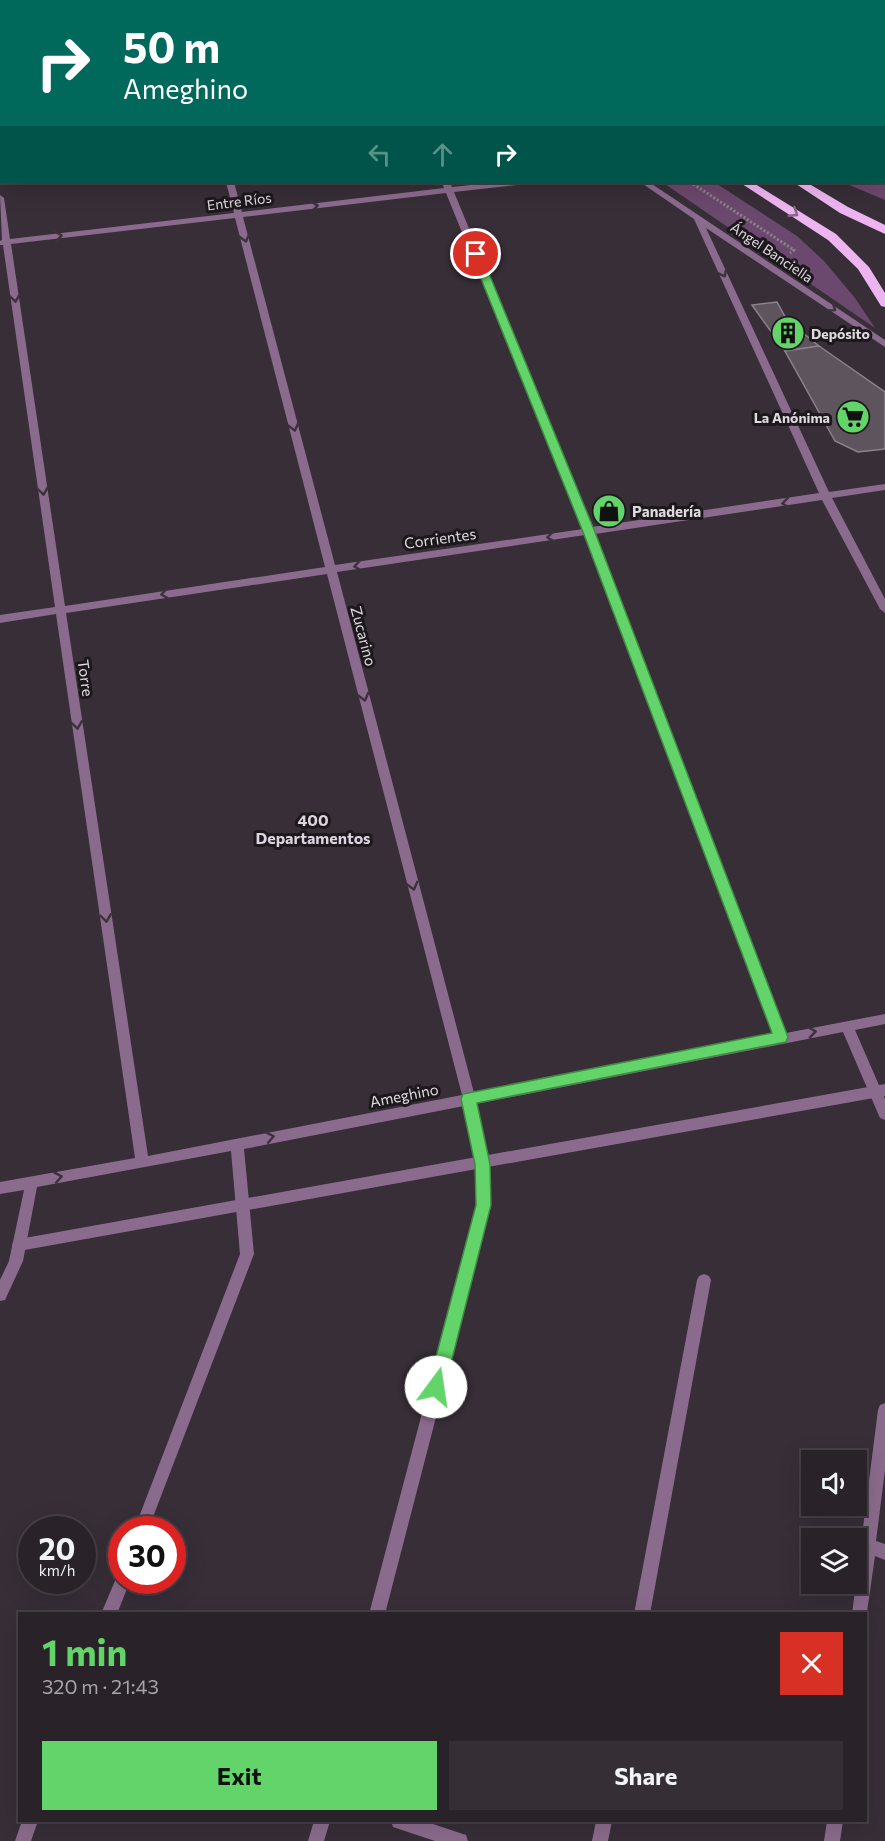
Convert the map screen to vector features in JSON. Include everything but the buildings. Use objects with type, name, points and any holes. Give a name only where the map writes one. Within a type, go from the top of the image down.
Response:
[{"type":"highway","points":[[747,183],[832,237],[863,267],[885,303]]},
{"type":"highway","points":[[802,183],[844,210],[885,230]]},
{"type":"street","name":"Zucarino","points":[[230,183],[469,1099],[482,1164],[484,1205],[378,1612]]},
{"type":"street","name":"Entre Ríos","points":[[3,243],[448,186],[499,183]]},
{"type":"street","name":"Ángel Banciella","points":[[645,183],[885,344]]},
{"type":"street","points":[[448,186],[589,532],[781,1037]]},
{"type":"street","name":"Torre","points":[[0,198],[3,243],[142,1162]]},
{"type":"street","points":[[698,219],[826,497],[885,609]]},
{"type":"street","name":"Corrientes","points":[[0,619],[885,487]]},
{"type":"street","name":"Ameghino","points":[[0,1188],[781,1037],[885,1019]]},
{"type":"street","points":[[848,1026],[880,1091],[885,1114]]},
{"type":"street","points":[[19,1245],[880,1091]]},
{"type":"street","points":[[146,1516],[247,1254],[237,1144]]},
{"type":"street","points":[[0,1295],[16,1261],[32,1181]]},
{"type":"street","points":[[642,1612],[704,1280]]},
{"type":"street","points":[[860,1612],[885,1410]]},
{"type":"street","points":[[869,1546],[885,1552]]},
{"type":"street","points":[[110,1612],[117,1594]]},
{"type":"street","points":[[22,1841],[30,1822]]},
{"type":"street","points":[[316,1841],[322,1822]]},
{"type":"street","points":[[402,1822],[460,1841]]},
{"type":"street","points":[[600,1841],[604,1822]]},
{"type":"street","points":[[832,1841],[835,1822]]},
{"type":"shaded area","points":[[663,183],[716,183],[797,236],[824,261],[855,298],[875,328]]},
{"type":"shaded area","points":[[844,183],[885,183],[885,200]]},
{"type":"place","name":"Depósito","points":[[788,333]]},
{"type":"place","name":"La Anónima","points":[[853,417]]},
{"type":"place","name":"Panadería","points":[[609,511]]},
{"type":"district","name":"400 Departamentos","points":[[313,828]]},
{"type":"route","points":[[436,1387],[484,1205],[482,1164],[469,1099],[781,1037],[589,532],[476,254]]}]
